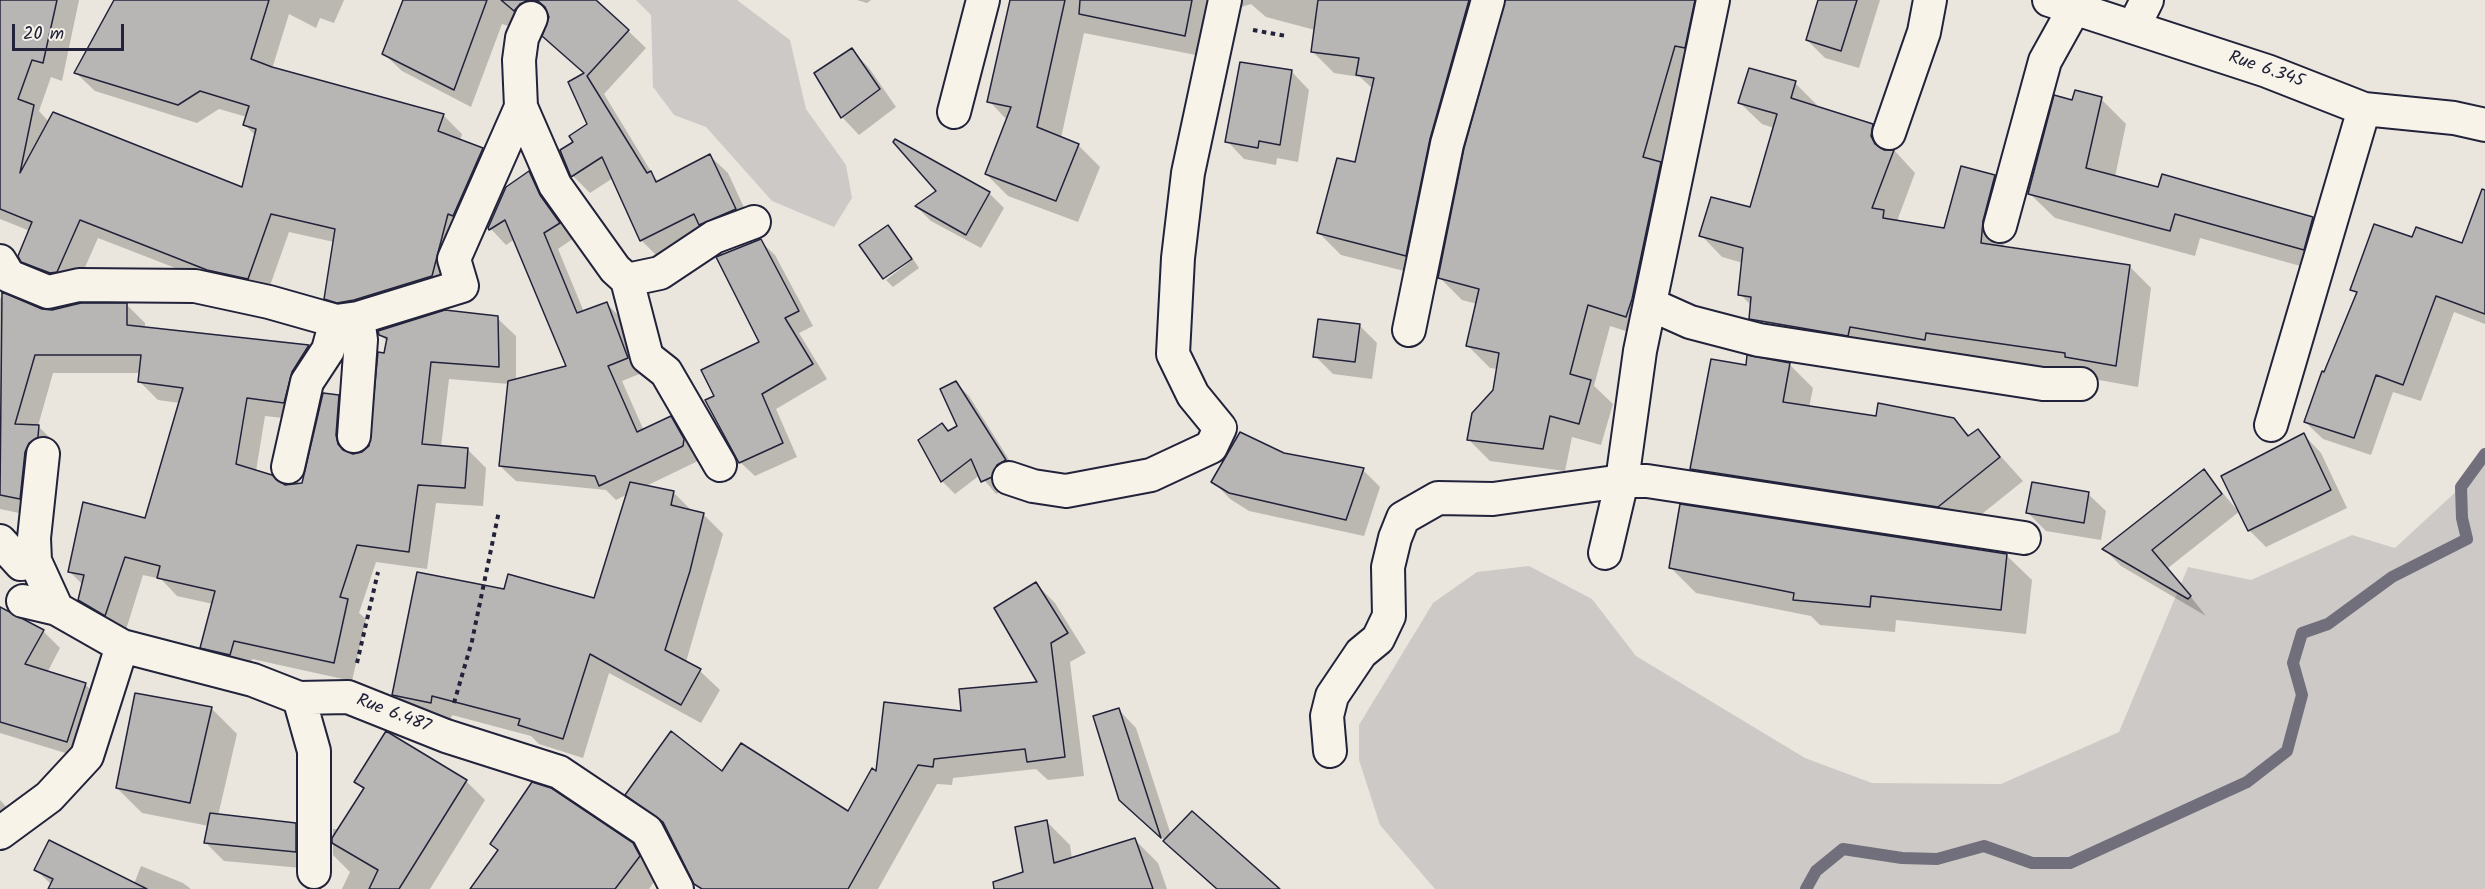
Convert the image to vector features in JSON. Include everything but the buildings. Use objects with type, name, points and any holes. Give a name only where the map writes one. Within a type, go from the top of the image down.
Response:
[{"type":"street","points":[[954,112],[983,0]]},
{"type":"street","points":[[1009,478],[1033,486],[1066,491],[1150,476],[1211,447],[1220,428],[1193,395],[1173,354],[1178,258],[1188,173],[1225,0]]},
{"type":"street","points":[[1409,330],[1448,144],[1488,0]]},
{"type":"street","points":[[1634,481],[1640,351],[1652,305],[1713,0]]},
{"type":"street","points":[[1889,133],[1924,32],[1930,0]]},
{"type":"street","points":[[2000,226],[2062,4]]},
{"type":"street","name":"Rue 6.345","points":[[2062,4],[2141,13],[2268,71],[2364,109],[2454,118],[2485,125]]},
{"type":"street","points":[[531,18],[522,38],[519,60],[520,107],[555,185],[615,269],[627,280],[647,357],[666,372],[720,465]]},
{"type":"street","points":[[2454,118],[2485,106]]},
{"type":"street","points":[[3,270],[48,292],[79,285],[195,286],[347,320],[462,286],[454,259],[520,107]]},
{"type":"street","points":[[2271,425],[2364,109]]},
{"type":"street","points":[[627,280],[660,273],[714,237],[754,222]]},
{"type":"street","points":[[1652,305],[1690,322],[1760,340],[1999,378],[2043,384],[2081,384]]},
{"type":"street","points":[[347,320],[361,340],[354,436]]},
{"type":"street","points":[[288,467],[307,382],[347,320]]},
{"type":"street","points":[[43,454],[34,538],[35,561],[57,609]]},
{"type":"street","points":[[1330,751],[1327,716],[1332,696],[1361,652],[1378,639],[1389,616],[1388,567],[1403,518],[1438,498],[1493,499],[1634,481],[2024,538]]},
{"type":"street","points":[[0,541],[21,564],[35,561]]},
{"type":"street","name":"Rue 6.487","points":[[23,601],[57,609],[122,646],[253,680],[299,698],[348,697],[446,736],[559,772],[647,831],[677,889]]},
{"type":"street","points":[[0,833],[49,798],[87,756],[122,646]]},
{"type":"street","points":[[299,698],[314,751],[314,872]]},
{"type":"path","points":[[446,736],[472,641],[499,511]]},
{"type":"path","points":[[356,671],[378,572]]},
{"type":"shaded area","points":[[636,0],[737,0],[790,40],[806,109],[846,165],[852,198],[834,227],[772,201],[706,127],[674,115],[653,87],[651,15]]},
{"type":"shaded area","points":[[2485,451],[2485,889],[1435,889],[1380,825],[1359,760],[1359,725],[1433,603],[1477,572],[1529,566],[1592,599],[1636,656],[1805,758],[1872,783],[2001,784],[2119,732],[2188,567],[2251,580],[2352,535],[2395,548],[2461,487]]},
{"type":"waterway","points":[[1806,889],[1816,871],[1843,849],[1902,858],[1937,859],[1984,846],[2032,863],[2070,863],[2247,782],[2287,751],[2302,695],[2293,663],[2302,633],[2328,624],[2392,577],[2467,539],[2462,518],[2461,487],[2485,454]]}]
